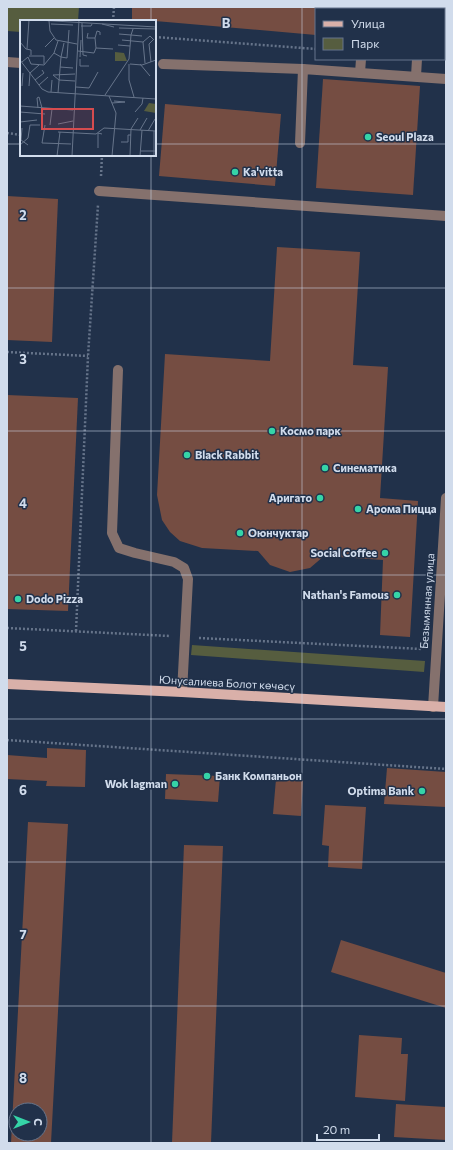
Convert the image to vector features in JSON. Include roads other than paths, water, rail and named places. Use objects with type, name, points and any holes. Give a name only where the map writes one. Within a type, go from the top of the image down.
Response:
[{"type":"main road","name":"Юнусалиева Болот көчөсү","points":[[7,684],[446,707]]},
{"type":"street","points":[[360,73],[361,60]]},
{"type":"street","points":[[416,76],[418,60]]},
{"type":"street","points":[[7,62],[20,63]]},
{"type":"street","points":[[163,64],[303,69],[446,79]]},
{"type":"street","points":[[300,142],[303,69]]},
{"type":"street","points":[[100,191],[446,216]]},
{"type":"street","points":[[118,370],[112,533],[119,548],[174,562],[184,568],[188,579],[182,692]]},
{"type":"street","name":"Безымянная улица","points":[[433,707],[446,498]]},
{"type":"place","name":"Seoul Plaza","points":[[368,137]]},
{"type":"place","name":"Ka'vitta","points":[[235,172]]},
{"type":"place","name":"Космо парк","points":[[272,431]]},
{"type":"place","name":"Black Rabbit","points":[[187,455]]},
{"type":"place","name":"Синематика","points":[[325,468]]},
{"type":"place","name":"Аригато","points":[[320,498]]},
{"type":"place","name":"Арома Пицца","points":[[358,509]]},
{"type":"place","name":"Оюнчуктар","points":[[240,533]]},
{"type":"place","name":"Social Coffee","points":[[385,553]]},
{"type":"place","name":"Nathan's Famous","points":[[397,595]]},
{"type":"place","name":"Dodo Pizza","points":[[18,599]]},
{"type":"place","name":"Банк Компаньон","points":[[207,776]]},
{"type":"place","name":"Wok lagman","points":[[175,784]]},
{"type":"place","name":"Optima Bank","points":[[422,791]]}]
